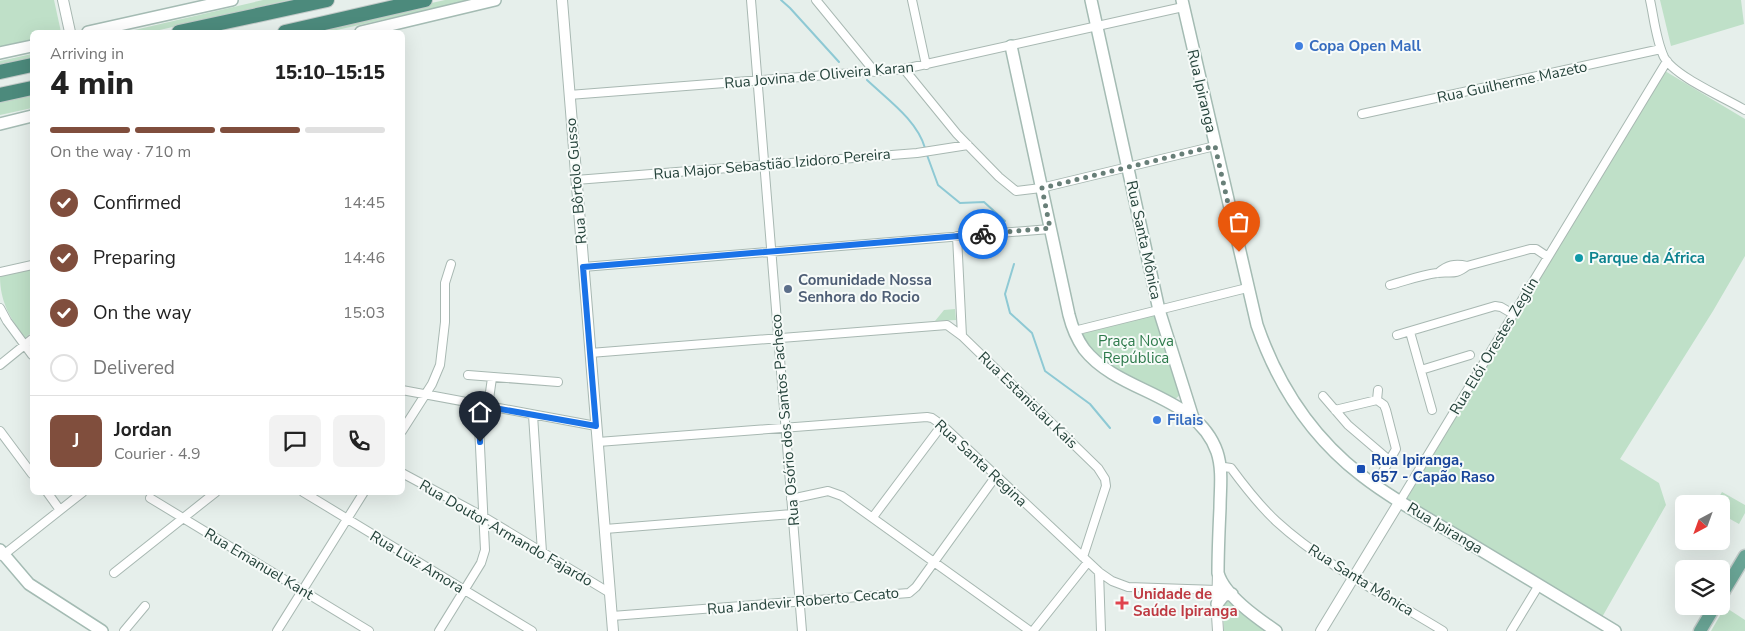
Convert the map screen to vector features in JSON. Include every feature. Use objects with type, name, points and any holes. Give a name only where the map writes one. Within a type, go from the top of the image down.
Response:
[{"type":"highway","points":[[188,30],[327,0]]},
{"type":"highway","points":[[294,30],[425,0]]},
{"type":"highway","points":[[0,72],[30,65]]},
{"type":"highway","points":[[0,95],[30,88]]},
{"type":"main road","points":[[96,30],[194,4],[232,0]]},
{"type":"main road","points":[[369,30],[495,0]]},
{"type":"main road","name":"Rua Santa Mônica","points":[[1090,0],[1159,310],[1193,418]]},
{"type":"main road","name":"Rua Ipiranga","points":[[1183,4],[1247,288],[1262,340],[1280,379],[1307,421],[1333,450],[1375,485],[1615,631]]},
{"type":"main road","points":[[0,53],[30,46]]},
{"type":"main road","points":[[1011,46],[1074,331],[1084,349],[1101,365],[1179,408],[1193,418],[1205,432],[1216,451],[1220,472],[1218,573],[1221,583],[1258,619],[1276,631]]},
{"type":"main road","points":[[0,124],[30,116]]},
{"type":"main road","points":[[1,554],[37,591],[102,631]]},
{"type":"main road","points":[[1730,581],[1745,556]]},
{"type":"main road","points":[[1217,604],[1224,595],[1232,594]]},
{"type":"main road","points":[[1700,631],[1710,615]]},
{"type":"street","points":[[63,0],[70,30]]},
{"type":"street","name":"Rua Bôrtolo Gusso","points":[[562,0],[613,631]]},
{"type":"street","name":"Rua Osório dos Santos Pacheco","points":[[751,0],[802,631]]},
{"type":"street","points":[[816,0],[876,72]]},
{"type":"street","points":[[912,0],[926,65]]},
{"type":"street","points":[[1650,0],[1662,49],[1667,61],[1687,77],[1745,110]]},
{"type":"street","name":"Rua Jovina de Oliveira Karan","points":[[569,95],[904,69],[1011,46],[1183,4]]},
{"type":"street","name":"Rua Guilherme Mazeto","points":[[1362,114],[1662,49]]},
{"type":"street","name":"Rua Elói Orestes Zeglin","points":[[1321,631],[1667,61]]},
{"type":"street","points":[[904,69],[968,145],[1011,188],[1020,191],[1042,188],[1215,146]]},
{"type":"street","name":"Rua Major Sebastião Izidoro Pereira","points":[[576,180],[917,153],[968,145]]},
{"type":"street","points":[[583,267],[1050,228]]},
{"type":"street","points":[[957,236],[962,336]]},
{"type":"street","points":[[1390,285],[1438,273],[1451,274],[1467,266],[1533,248],[1548,257]]},
{"type":"street","points":[[405,426],[436,376],[442,354],[446,322],[445,283],[451,264]]},
{"type":"street","points":[[0,272],[30,265]]},
{"type":"street","points":[[1074,331],[1247,288]]},
{"type":"street","points":[[1397,336],[1495,306],[1501,307],[1513,314]]},
{"type":"street","points":[[0,308],[7,321],[30,352]]},
{"type":"street","name":"Rua Estanislau Kais","points":[[590,353],[947,325],[962,336],[1103,474],[1106,480],[1105,492],[1085,560],[1032,631]]},
{"type":"street","points":[[1410,332],[1432,410]]},
{"type":"street","points":[[0,365],[30,341]]},
{"type":"street","points":[[1421,370],[1470,355]]},
{"type":"street","points":[[468,375],[558,382]]},
{"type":"street","points":[[488,406],[492,378]]},
{"type":"street","points":[[1377,400],[1378,390]]},
{"type":"street","points":[[405,391],[596,426]]},
{"type":"street","points":[[1323,396],[1358,435],[1389,460]]},
{"type":"street","points":[[1335,410],[1377,400],[1384,405],[1396,449],[1375,485]]},
{"type":"street","points":[[440,631],[484,558],[484,517],[478,405]]},
{"type":"street","points":[[533,415],[542,552]]},
{"type":"street","name":"Rua Santa Regina","points":[[598,442],[927,416],[942,425],[1085,560],[1112,581],[1128,587],[1218,590]]},
{"type":"street","points":[[873,517],[942,425]]},
{"type":"street","points":[[0,431],[30,471]]},
{"type":"street","name":"Rua Santa Mônica","points":[[1220,472],[1226,467],[1233,470],[1262,506],[1289,532],[1320,555],[1444,631]]},
{"type":"street","name":"Rua Doutor Armando Fajardo","points":[[405,475],[484,517],[610,593]]},
{"type":"street","name":"Rua Jandevir Roberto Cecato","points":[[612,616],[906,594],[916,587],[996,476]]},
{"type":"street","points":[[791,500],[820,492],[835,493],[849,500],[1032,631]]},
{"type":"street","points":[[49,495],[60,510]]},
{"type":"street","points":[[1,554],[79,495]]},
{"type":"street","points":[[114,573],[212,495]]},
{"type":"street","name":"Rua Luiz Amora","points":[[308,495],[532,631]]},
{"type":"street","points":[[277,631],[362,495]]},
{"type":"street","name":"Rua Emanuel Kant","points":[[150,498],[369,631]]},
{"type":"street","points":[[605,529],[792,514]]},
{"type":"street","points":[[1099,572],[1101,631]]},
{"type":"street","points":[[1218,573],[1218,631]]},
{"type":"street","points":[[1511,631],[1539,585]]},
{"type":"street","points":[[124,631],[145,606]]},
{"type":"green space","points":[[0,0],[54,0],[61,30],[30,30],[30,40],[0,47]]},
{"type":"green space","points":[[263,0],[289,0],[160,30],[135,30]]},
{"type":"green space","points":[[445,0],[471,0],[337,30],[310,30]]},
{"type":"green space","points":[[1660,0],[1741,0],[1744,24],[1671,46]]},
{"type":"green space","points":[[30,54],[30,60],[0,67],[0,61]]},
{"type":"green space","points":[[1665,71],[1745,119],[1745,256],[1713,311],[1620,459],[1659,483],[1666,505],[1601,619],[1406,500]]},
{"type":"green space","points":[[30,94],[30,108],[0,115],[0,101]]},
{"type":"green space","points":[[30,269],[30,334],[25,338],[15,324],[4,302],[0,276]]},
{"type":"green space","points":[[955,309],[956,320],[935,321],[944,310]]},
{"type":"green space","name":"Praça Nova República","points":[[1155,315],[1180,395],[1174,400],[1123,374],[1097,358],[1082,338],[1083,334],[1088,330]]},
{"type":"green space","points":[[1730,497],[1745,505],[1745,513],[1739,524],[1730,519]]},
{"type":"green space","points":[[1231,601],[1268,631],[1224,631],[1223,606]]},
{"type":"green space","points":[[1730,610],[1745,620],[1745,631],[1711,631],[1720,615],[1730,615]]},
{"type":"waterway","points":[[781,0],[839,62]]},
{"type":"waterway","points":[[867,80],[909,119],[916,128],[925,148]]},
{"type":"waterway","points":[[927,155],[938,185],[960,203],[984,202],[1005,221]]},
{"type":"waterway","points":[[1014,264],[1005,294],[1010,313],[1032,333],[1045,371],[1090,404],[1110,428]]},
{"type":"way so far","points":[[983,234],[1050,228],[1042,188],[1215,146],[1239,252]]},
{"type":"place","name":"Copa Open Mall","points":[[1299,46]]},
{"type":"place","name":"Parque da África","points":[[1579,258]]},
{"type":"place","name":"Comunidade Nossa Senhora do Rocio","points":[[788,289]]},
{"type":"place","name":"Filais","points":[[1157,420]]},
{"type":"place","name":"Rua Ipiranga, 657 - Capão Raso","points":[[1361,469]]},
{"type":"place","name":"Unidade de Saúde Ipiranga","points":[[1122,603]]},
{"type":"route","points":[[480,442],[478,405],[596,426],[583,267],[983,234]]}]
